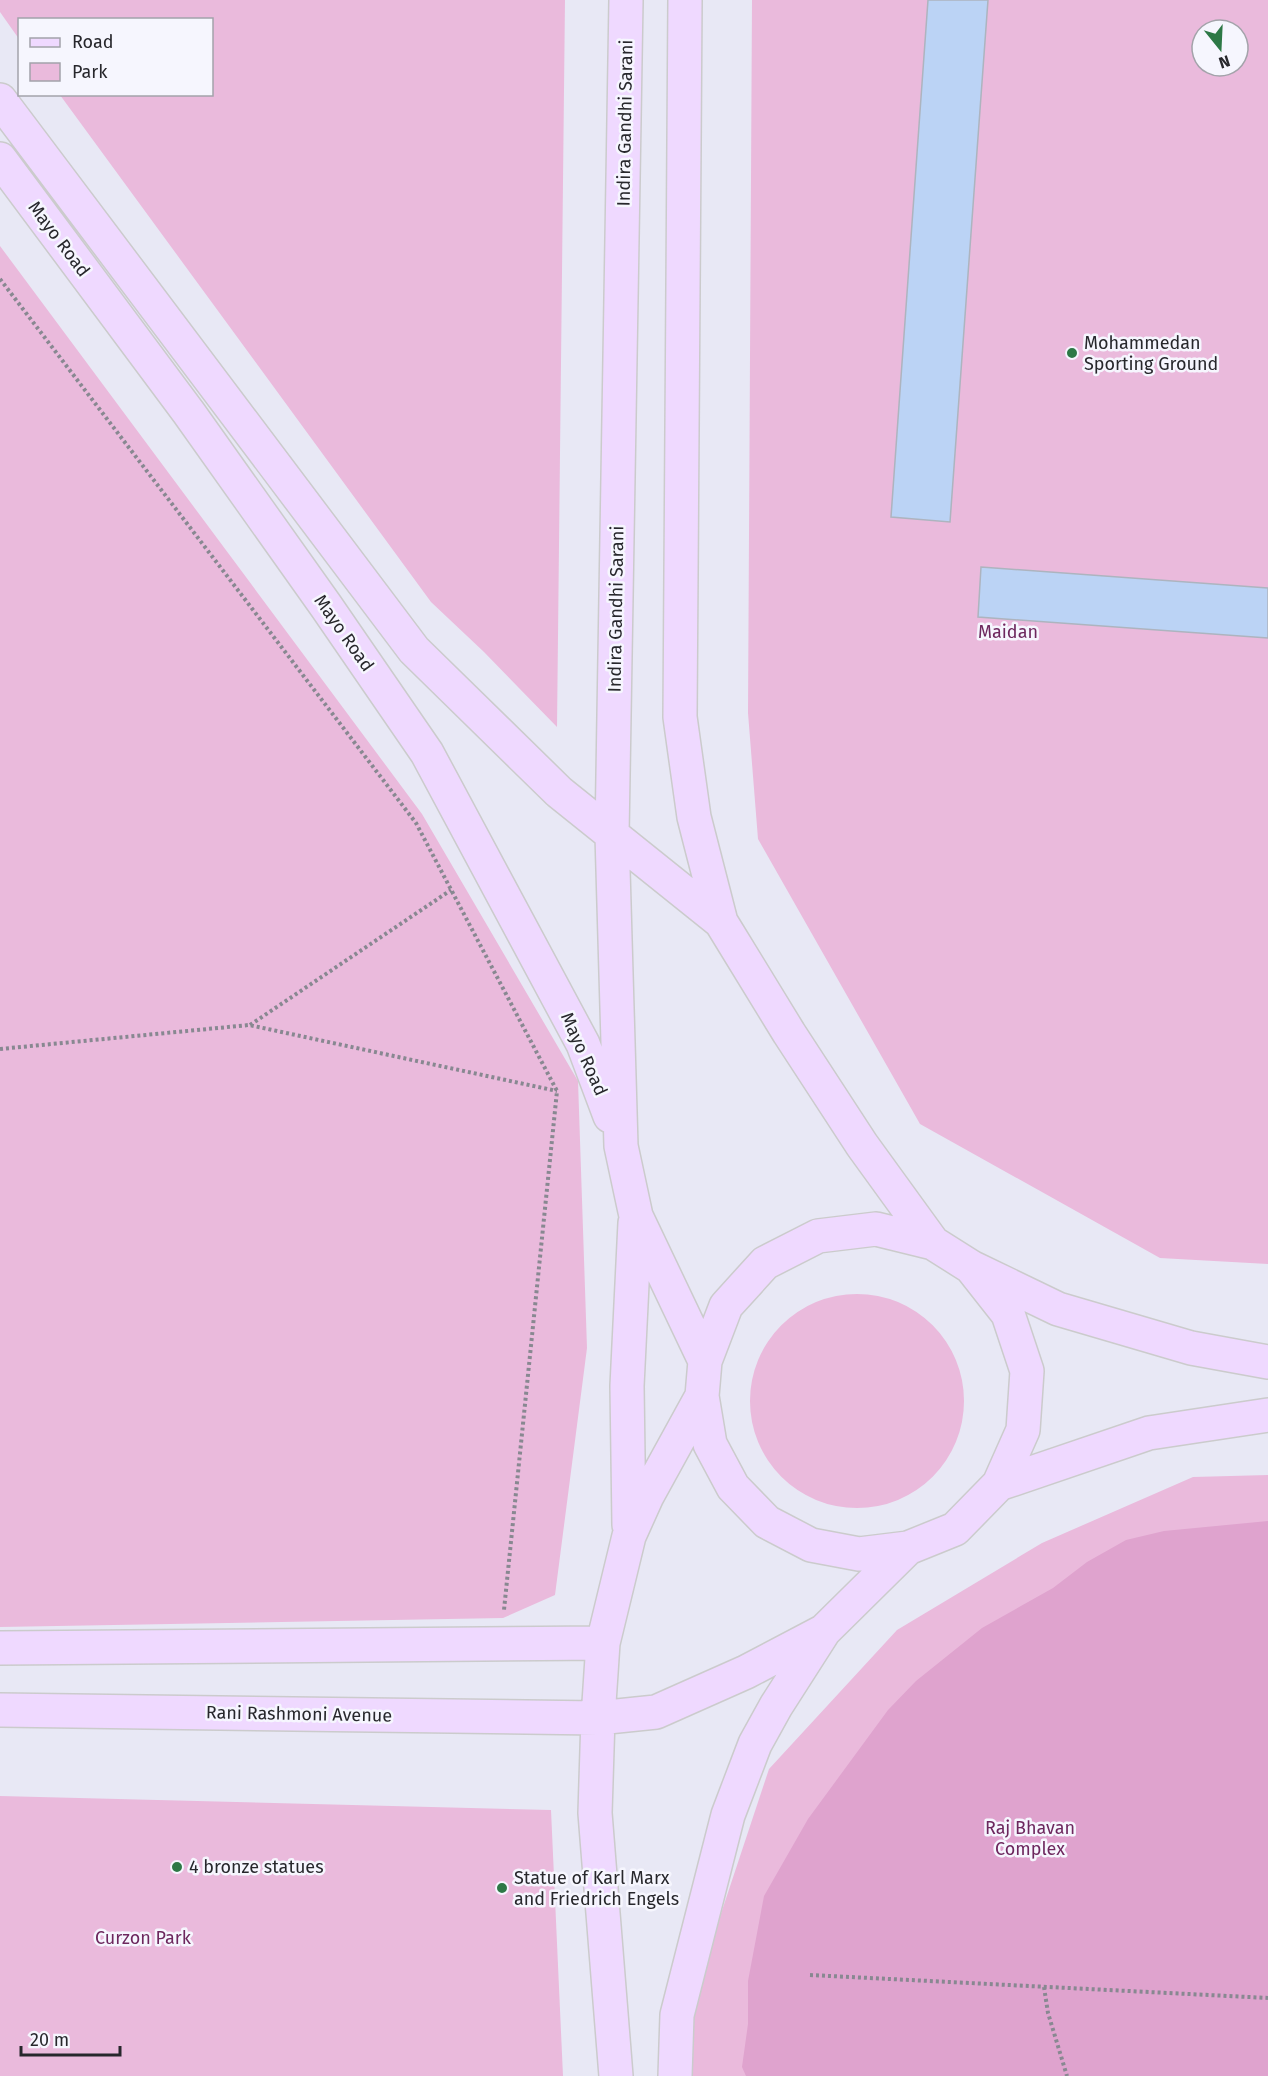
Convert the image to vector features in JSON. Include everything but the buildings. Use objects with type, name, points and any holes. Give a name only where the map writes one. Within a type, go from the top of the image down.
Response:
[{"type":"main road","name":"Indira Gandhi Sarani","points":[[626,0],[612,835],[621,1146],[636,1216]]},
{"type":"main road","points":[[685,0],[680,717],[694,817],[722,922],[789,1033],[862,1145],[933,1243]]},
{"type":"main road","name":"Mayo Road","points":[[0,100],[414,650],[560,792],[722,922]]},
{"type":"main road","name":"Mayo Road","points":[[0,159],[196,423],[427,753],[584,1044],[621,1146]]},
{"type":"main road","points":[[636,1216],[705,1361]]},
{"type":"main road","points":[[629,1536],[627,1386],[636,1216]]},
{"type":"main road","points":[[971,1267],[1008,1314],[1027,1371],[1023,1430],[999,1484],[955,1529],[908,1548],[859,1554],[811,1545],[767,1522],[733,1487],[710,1444],[702,1396],[705,1361],[726,1306],[765,1263],[818,1236],[876,1229],[933,1243],[971,1267],[1058,1309],[1191,1348],[1268,1362]]},
{"type":"main road","points":[[616,2076],[595,1813],[603,1643],[629,1536],[646,1496],[702,1396]]},
{"type":"main road","points":[[999,1484],[1149,1433],[1268,1415]]},
{"type":"main road","points":[[675,2076],[677,2016],[728,1815],[754,1744],[825,1630],[908,1548]]},
{"type":"main road","name":"Rani Rashmoni Avenue","points":[[0,1710],[598,1718],[656,1712],[746,1672],[825,1630]]},
{"type":"main road","points":[[0,1648],[603,1643]]},
{"type":"path","points":[[0,279],[416,823],[557,1091],[503,1618]]},
{"type":"path","points":[[249,1025],[451,890]]},
{"type":"path","points":[[0,1049],[249,1025],[557,1091]]},
{"type":"path","points":[[810,1975],[1268,1998]]},
{"type":"path","points":[[1044,1987],[1048,2013],[1066,2076]]},
{"type":"green space","points":[[0,0],[565,0],[557,727],[484,652],[431,602],[61,96],[213,96],[213,18],[18,18],[18,38],[0,12]]},
{"type":"green space","name":"Maidan","points":[[752,0],[1268,0],[1268,1264],[1160,1258],[920,1124],[758,839],[748,713]]},
{"type":"green space","points":[[0,246],[422,814],[578,1081],[587,1348],[555,1595],[503,1618],[0,1627]]},
{"type":"green space","points":[[857,1294],[878,1296],[898,1302],[933,1325],[956,1360],[962,1380],[964,1401],[962,1422],[956,1442],[933,1477],[898,1500],[878,1506],[857,1508],[836,1506],[816,1500],[781,1477],[758,1442],[752,1422],[750,1401],[752,1380],[758,1360],[781,1325],[816,1302],[836,1296]]},
{"type":"green space","name":"Raj Bhavan Complex","points":[[1268,1475],[1268,2076],[687,2076],[688,2013],[769,1769],[897,1630],[1042,1543],[1193,1477]]},
{"type":"green space","name":"Raj Bhavan Complex","points":[[1268,1521],[1268,2076],[746,2076],[742,2067],[748,2024],[748,1981],[764,1896],[808,1819],[888,1710],[916,1681],[982,1628],[1053,1588],[1087,1562],[1126,1540],[1164,1531]]},
{"type":"green space","name":"Curzon Park","points":[[0,1796],[551,1810],[563,2076],[0,2076]]},
{"type":"place","name":"Mohammedan Sporting Ground","points":[[1072,353]]},
{"type":"place","name":"4 bronze statues","points":[[177,1867]]},
{"type":"place","name":"Statue of Karl Marx and Friedrich Engels","points":[[502,1888]]}]
